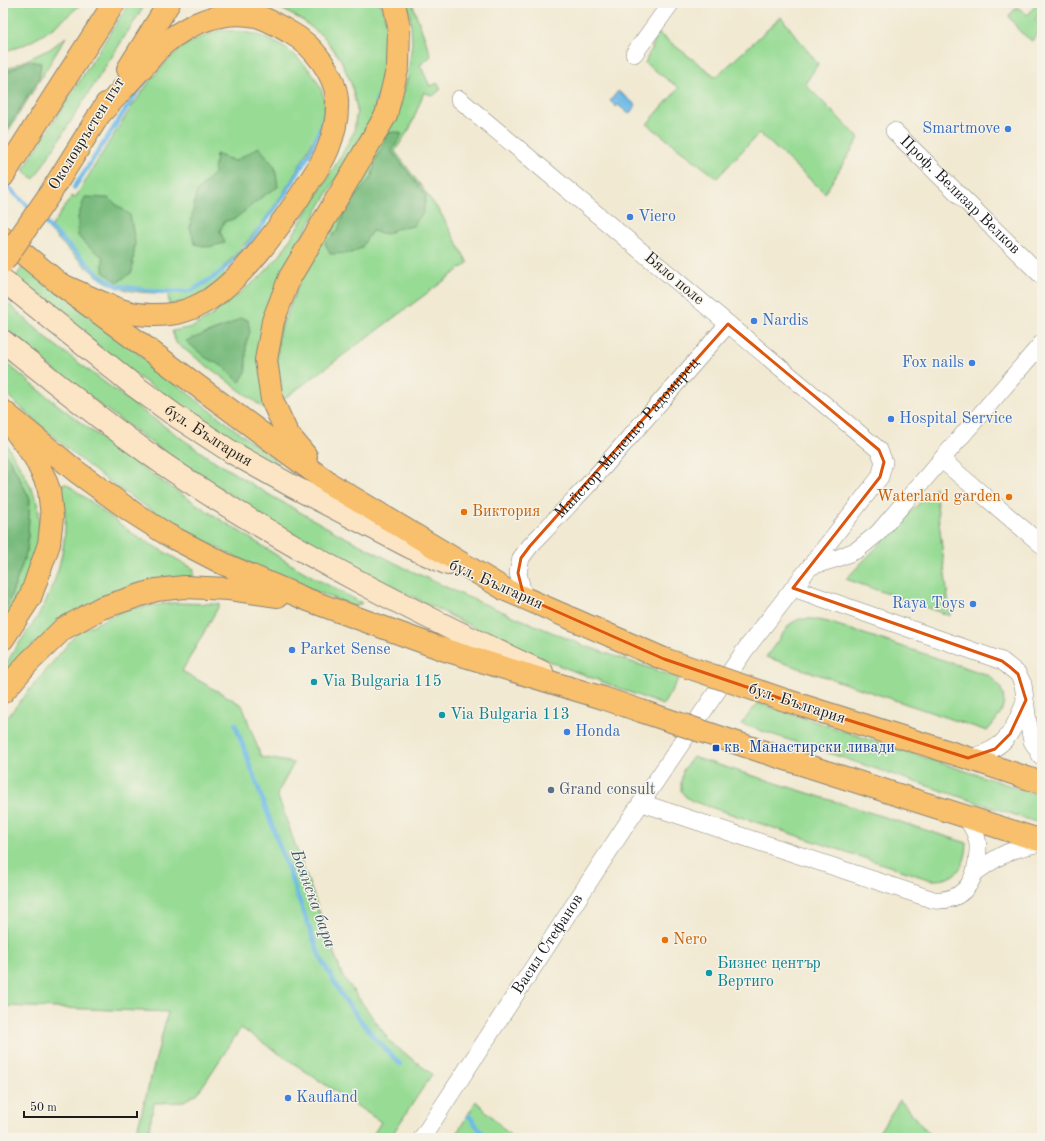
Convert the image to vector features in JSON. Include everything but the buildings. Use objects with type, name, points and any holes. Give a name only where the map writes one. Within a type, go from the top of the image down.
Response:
[{"type":"main road","points":[[8,169],[114,3]]},
{"type":"main road","name":"Околовръстен път","points":[[5,244],[51,192],[169,3]]},
{"type":"main road","points":[[330,484],[287,433],[272,400],[266,360],[273,321],[290,277],[386,114],[398,66],[399,27],[394,3]]},
{"type":"main road","points":[[60,284],[124,311],[142,314],[162,315],[178,312],[196,307],[211,298],[225,287],[256,255],[285,218],[317,171],[328,148],[334,129],[337,114],[337,99],[334,84],[320,58],[296,36],[267,20],[256,16],[238,14],[220,16],[196,23],[165,43],[99,115]]},
{"type":"main road","points":[[5,244],[330,484],[515,594]]},
{"type":"main road","name":"бул. България","points":[[3,280],[132,384],[173,414],[232,453],[412,548],[664,659],[788,701],[1042,783]]},
{"type":"main road","points":[[3,341],[102,420],[170,468],[274,535],[436,621],[529,666],[603,698]]},
{"type":"main road","points":[[3,412],[77,472],[132,512],[168,535],[224,564],[308,600],[445,650],[603,698],[1042,842]]},
{"type":"main road","points":[[3,412],[35,458],[45,478],[49,490],[52,517],[49,544],[30,598],[3,639]]},
{"type":"main road","points":[[3,692],[28,663],[63,629],[101,608],[156,590],[184,587],[229,589],[308,600]]},
{"type":"street","points":[[634,54],[671,3]]},
{"type":"street","name":"Бяло поле","points":[[459,99],[879,450],[884,462]]},
{"type":"street","name":"Проф. Велизар Велков","points":[[894,131],[1042,276]]},
{"type":"street","name":"Майстор Миленко Радомирец","points":[[515,594],[521,558],[530,546],[588,485],[728,324]]},
{"type":"street","points":[[811,566],[838,558],[857,550],[878,533],[1042,343]]},
{"type":"street","points":[[942,460],[1042,545]]},
{"type":"street","name":"Васил Стефанов","points":[[422,1138],[642,802],[745,650],[880,477],[884,462]]},
{"type":"street","points":[[793,588],[1002,661],[1018,674],[1026,700],[1028,722],[1032,740],[1042,758]]},
{"type":"street","points":[[968,758],[982,755],[1000,746],[1010,734],[1026,700]]},
{"type":"street","points":[[642,802],[934,900],[949,899],[962,892],[970,884],[976,872],[978,841],[974,830],[966,817]]},
{"type":"street","points":[[976,872],[993,859],[1008,852],[1042,842]]},
{"type":"highlighted area","points":[[728,324],[879,450],[884,462],[880,477],[793,588],[1002,661],[1018,674],[1026,700],[1010,734],[995,749],[968,758],[788,701],[664,659],[524,597],[518,573],[521,558],[530,546]]},
{"type":"green space","points":[[3,3],[82,3],[65,19],[46,33],[25,44],[3,51]]},
{"type":"green space","points":[[129,3],[146,3],[34,179],[23,170]]},
{"type":"green space","points":[[265,3],[381,3],[385,18],[388,43],[387,74],[380,104],[296,247],[265,409],[176,343],[172,331],[193,327],[214,314],[260,277],[281,254],[354,132],[357,109],[351,83],[341,60],[325,38],[302,20],[276,6]]},
{"type":"green space","points":[[406,3],[412,3],[431,56],[420,65],[430,86],[438,83],[441,89],[433,96],[424,92],[410,128],[395,151],[440,212],[468,263],[281,401],[277,363],[279,334],[305,268],[399,108],[408,76],[412,43],[410,13]]},
{"type":"green space","points":[[1037,3],[1042,3],[1042,10],[1035,20],[1042,27],[1032,41],[1019,31],[1009,16],[1017,7],[1028,15]]},
{"type":"green space","points":[[781,17],[818,64],[805,84],[859,138],[825,193],[759,133],[717,178],[647,124],[679,88],[645,63],[658,33],[716,77]]},
{"type":"green space","points":[[221,30],[246,32],[275,42],[288,50],[310,71],[318,83],[323,96],[325,110],[317,133],[292,179],[259,227],[235,256],[221,269],[226,275],[196,299],[169,305],[168,293],[147,293],[134,291],[120,288],[106,282],[80,261],[49,230],[72,196],[75,198],[133,105],[160,68],[180,49],[200,38]]},
{"type":"green space","points":[[66,37],[3,140],[3,71],[50,49]]},
{"type":"green space","points":[[28,61],[41,63],[39,78],[3,136],[3,74]]},
{"type":"green space","points":[[396,132],[402,134],[392,151],[426,196],[423,213],[413,226],[396,229],[386,234],[372,231],[361,248],[351,253],[330,254],[325,243],[338,230],[345,210],[372,176],[375,161],[387,133]]},
{"type":"green space","points":[[259,147],[275,167],[278,187],[263,196],[236,218],[224,222],[220,231],[225,243],[208,247],[195,244],[190,228],[196,193],[214,173],[216,154],[235,161]]},
{"type":"green space","points":[[85,197],[108,198],[130,215],[135,242],[132,272],[118,282],[103,272],[103,257],[84,243],[78,236],[78,217]]},
{"type":"green space","points":[[25,264],[172,381],[280,464],[276,467],[197,417],[131,372],[14,279]]},
{"type":"green space","points":[[3,299],[51,342],[140,409],[205,455],[261,490],[337,533],[405,568],[465,596],[585,646],[679,678],[663,705],[558,665],[487,634],[351,566],[270,521],[153,444],[65,379],[3,328]]},
{"type":"green space","points":[[241,318],[248,320],[250,332],[246,343],[246,372],[240,382],[222,366],[206,358],[186,341],[226,326]]},
{"type":"green space","points":[[3,360],[89,429],[180,493],[290,564],[362,603],[355,607],[289,581],[223,551],[164,518],[132,497],[69,450],[3,391]]},
{"type":"green space","points":[[3,441],[25,475],[38,503],[40,525],[39,552],[31,576],[3,629],[3,618],[27,551],[30,499],[10,460],[3,452]]},
{"type":"green space","points":[[3,452],[10,460],[30,499],[27,551],[3,618]]},
{"type":"green space","points":[[60,484],[67,484],[133,534],[194,569],[193,578],[165,578],[131,586],[98,599],[43,637],[18,657],[3,676],[4,670],[11,655],[36,619],[54,582],[62,555],[65,527],[65,514]]},
{"type":"green space","points":[[935,487],[950,616],[846,579]]},
{"type":"green space","points":[[173,603],[220,604],[182,671],[242,705],[261,757],[294,763],[277,794],[342,975],[391,1043],[432,1074],[390,1138],[371,1138],[381,1122],[241,1028],[198,1093],[182,1102],[154,1103],[149,1130],[145,1138],[135,1138],[168,1012],[3,1006],[3,722],[77,633],[126,609]]},
{"type":"green space","points":[[799,619],[813,619],[828,622],[988,675],[996,682],[1003,695],[1004,702],[999,716],[987,731],[766,657],[790,624]]},
{"type":"green space","points":[[758,703],[1042,796],[1042,824],[741,724]]},
{"type":"green space","points":[[693,757],[967,843],[962,866],[953,875],[947,878],[931,880],[692,801],[681,791],[681,783],[683,770]]},
{"type":"green space","points":[[900,1100],[932,1138],[875,1138]]},
{"type":"green space","points":[[476,1101],[513,1138],[454,1138]]},
{"type":"water","points":[[618,91],[636,105],[629,114],[618,105],[616,107],[610,101]]},
{"type":"waterway","points":[[74,188],[139,89],[151,74]]},
{"type":"waterway","points":[[376,101],[382,92]]},
{"type":"waterway","points":[[40,218],[100,276],[118,286],[163,292],[191,291],[214,277],[245,249],[282,199],[311,151],[328,108]]},
{"type":"waterway","points":[[4,183],[32,210]]},
{"type":"waterway","name":"Боянска бара","points":[[235,724],[320,957],[344,999],[373,1036],[400,1064]]},
{"type":"waterway","name":"Боянска бара","points":[[469,1116],[486,1138]]},
{"type":"place","name":"Smartmove","points":[[1008,129]]},
{"type":"place","name":"Viero","points":[[630,217]]},
{"type":"place","name":"Nardis","points":[[754,321]]},
{"type":"place","name":"Fox nails","points":[[972,363]]},
{"type":"place","name":"Hospital Service","points":[[891,419]]},
{"type":"place","name":"Waterland garden","points":[[1009,497]]},
{"type":"place","name":"Виктория","points":[[464,512]]},
{"type":"place","name":"Raya Toys","points":[[973,604]]},
{"type":"place","name":"Parket Sense","points":[[292,650]]},
{"type":"place","name":"Via Bulgaria 115","points":[[314,682]]},
{"type":"place","name":"Via Bulgaria 113","points":[[442,715]]},
{"type":"place","name":"Honda","points":[[567,732]]},
{"type":"place","name":"кв. Манастирски ливади","points":[[716,748]]},
{"type":"place","name":"Grand consult","points":[[551,790]]},
{"type":"place","name":"Nero","points":[[665,940]]},
{"type":"place","name":"Бизнес център Вертиго","points":[[709,973]]},
{"type":"place","name":"Kaufland","points":[[288,1098]]}]
